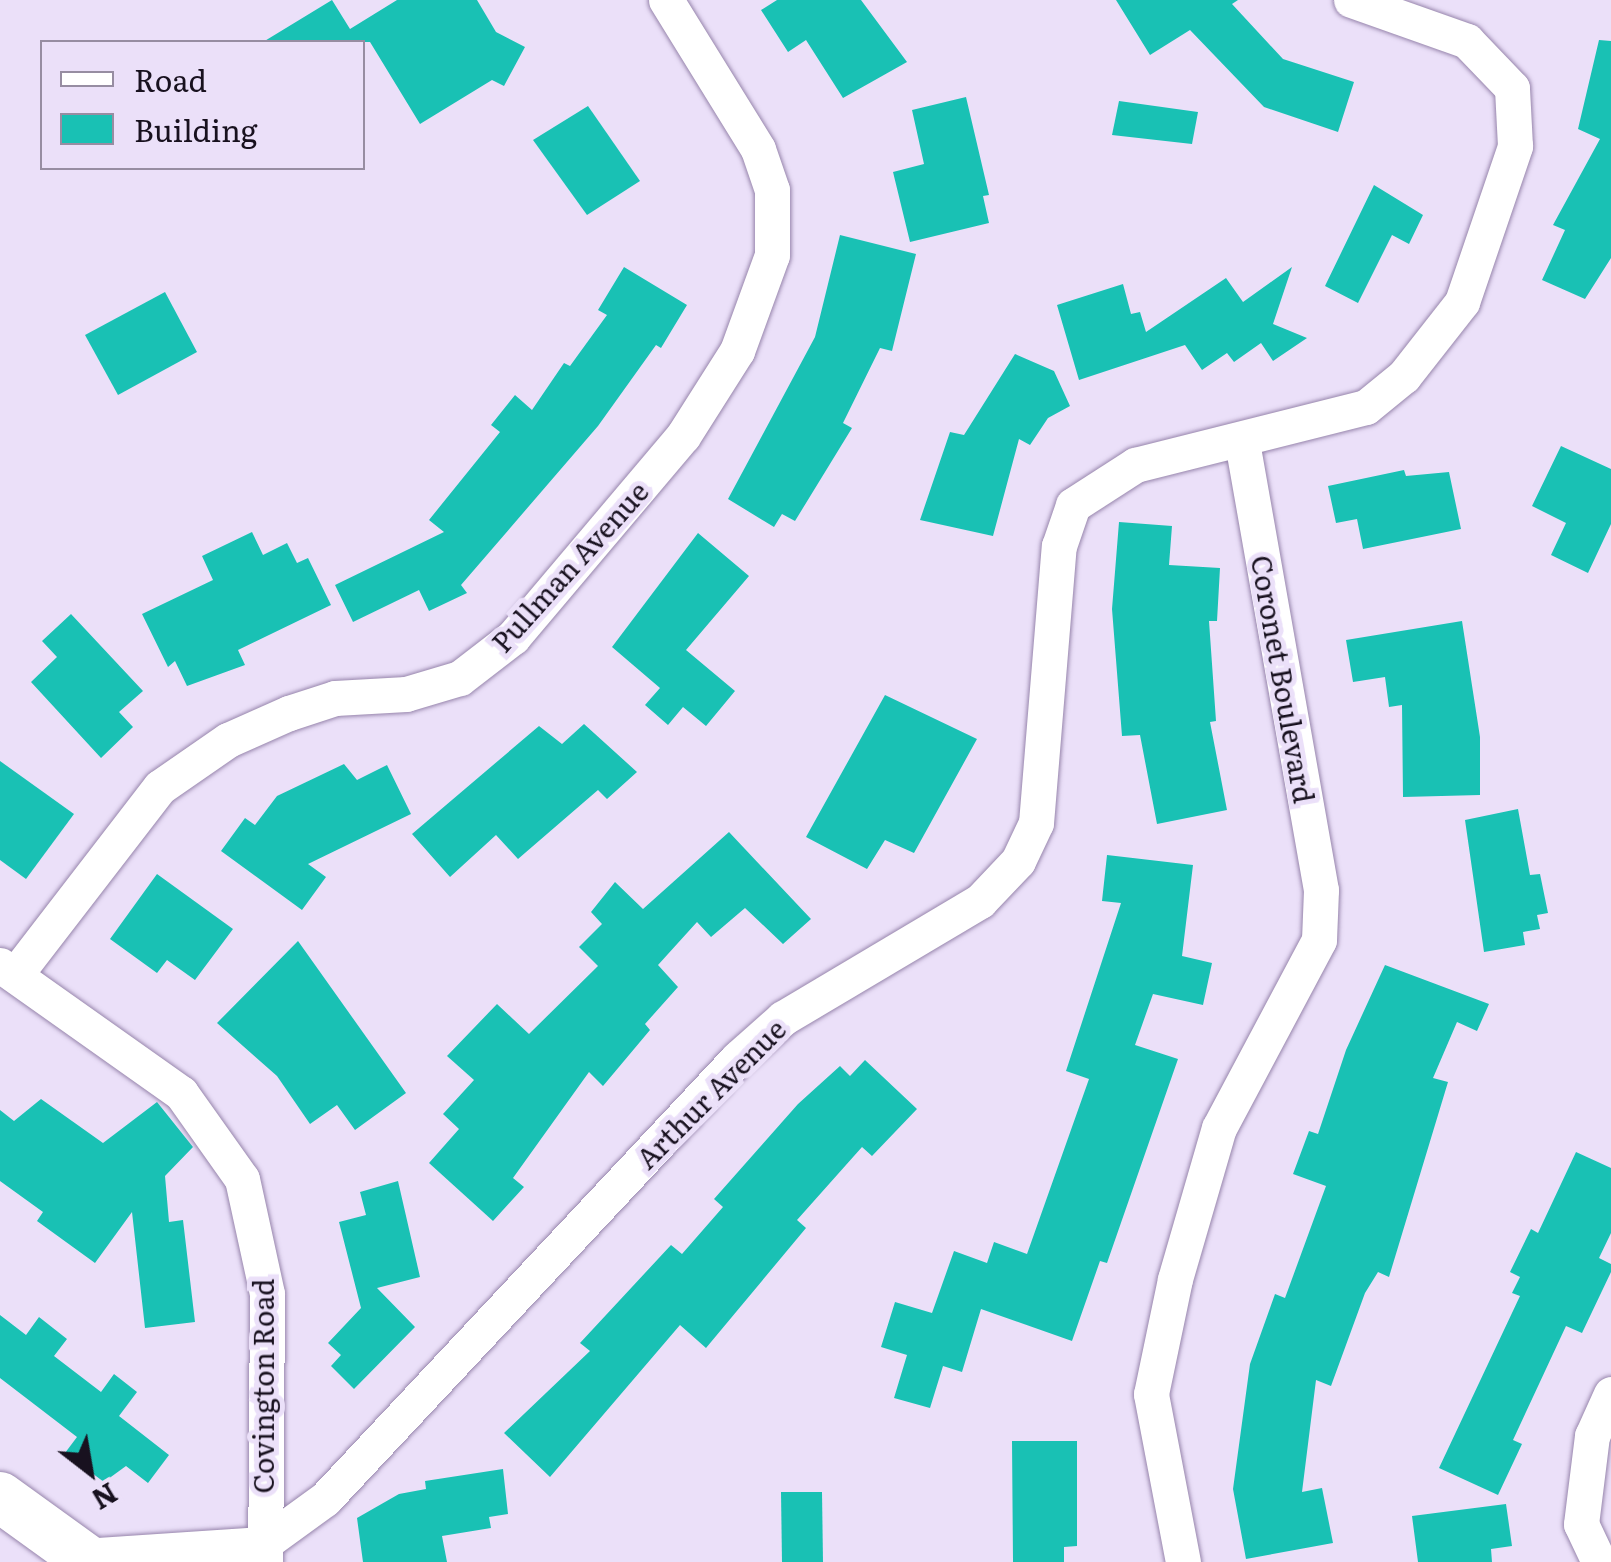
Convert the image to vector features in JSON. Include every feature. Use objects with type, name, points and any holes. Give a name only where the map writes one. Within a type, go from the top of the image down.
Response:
[{"type":"main road","points":[[0,1498],[87,1559]]},
{"type":"street","name":"Pullman Avenue","points":[[8,970],[160,787],[228,740],[289,713],[460,678],[513,636],[684,436],[736,350],[772,255],[772,190],[758,149],[666,0]]},
{"type":"street","points":[[1242,443],[1366,407],[1404,376],[1462,302],[1515,146],[1512,88],[1467,41],[1351,0]]},
{"type":"street","name":"Arthur Avenue","points":[[264,1553],[325,1499],[738,1058],[783,1018],[980,901],[1018,861],[1036,822],[1059,546],[1073,504],[1135,465],[1242,443]]},
{"type":"street","name":"Coronet Boulevard","points":[[1182,1562],[1151,1394],[1171,1298],[1220,1128],[1319,940],[1321,890],[1242,443]]},
{"type":"street","name":"Covington Road","points":[[8,970],[181,1093],[242,1179],[266,1294],[264,1553]]},
{"type":"street","points":[[1599,1562],[1581,1524],[1592,1436],[1611,1394]]},
{"type":"street","points":[[87,1559],[264,1553]]},
{"type":"building","points":[[332,0],[350,29],[397,0],[477,0],[496,32],[525,47],[504,86],[492,80],[420,124],[370,42],[266,40]]},
{"type":"building","points":[[777,0],[861,0],[907,62],[843,98],[806,40],[788,52],[761,10]]},
{"type":"building","points":[[1116,0],[1238,0],[1232,4],[1283,59],[1354,82],[1338,132],[1264,107],[1190,30],[1150,55]]},
{"type":"building","points":[[1599,40],[1611,41],[1611,258],[1585,299],[1542,280],[1565,230],[1553,225],[1600,139],[1578,129]]},
{"type":"building","points":[[966,97],[989,195],[983,196],[989,223],[910,242],[893,172],[924,164],[912,110]]},
{"type":"building","points":[[1119,101],[1198,112],[1192,144],[1112,135]]},
{"type":"building","points":[[588,106],[640,181],[587,215],[533,140]]},
{"type":"building","points":[[1374,185],[1423,215],[1409,244],[1392,235],[1358,303],[1325,286]]},
{"type":"building","points":[[840,235],[916,254],[892,351],[880,348],[843,423],[852,428],[795,521],[782,514],[774,527],[728,499],[815,337]]},
{"type":"building","points":[[624,267],[687,305],[661,348],[656,345],[598,426],[461,585],[467,593],[429,611],[419,590],[353,622],[335,585],[444,532],[429,520],[500,432],[491,425],[515,395],[532,410],[564,363],[570,366],[607,315],[598,310]]},
{"type":"building","points":[[1292,267],[1273,324],[1307,338],[1273,361],[1261,343],[1234,362],[1227,353],[1202,370],[1185,345],[1079,380],[1057,305],[1123,284],[1131,314],[1140,312],[1146,332],[1226,278],[1243,302]]},
{"type":"building","points":[[165,292],[197,352],[118,395],[85,335]]},
{"type":"building","points":[[1015,354],[1054,371],[1070,406],[1048,418],[1030,445],[1019,439],[993,536],[920,520],[950,432],[964,435]]},
{"type":"building","points":[[1561,446],[1611,469],[1611,524],[1588,573],[1551,555],[1566,523],[1532,506]]},
{"type":"building","points":[[1404,470],[1406,476],[1449,472],[1461,529],[1363,549],[1357,519],[1336,523],[1328,486]]},
{"type":"building","points":[[1119,522],[1172,526],[1169,565],[1220,568],[1217,621],[1209,621],[1216,721],[1210,722],[1227,810],[1157,824],[1140,735],[1122,736],[1112,609]]},
{"type":"building","points":[[252,532],[263,555],[287,543],[297,563],[308,558],[331,605],[238,650],[245,665],[187,686],[175,661],[168,667],[142,614],[213,580],[202,556]]},
{"type":"building","points":[[698,533],[749,576],[686,650],[735,691],[706,726],[683,707],[668,725],[645,705],[660,688],[612,647]]},
{"type":"building","points":[[71,614],[143,691],[119,712],[133,727],[101,758],[31,682],[57,657],[42,641]]},
{"type":"building","points":[[1462,621],[1480,737],[1480,795],[1403,797],[1402,705],[1389,707],[1385,677],[1353,682],[1346,640]]},
{"type":"building","points":[[885,695],[977,739],[914,853],[885,840],[867,869],[806,837]]},
{"type":"building","points":[[584,724],[637,772],[607,799],[598,790],[518,859],[496,835],[450,877],[412,834],[539,726],[562,744]]},
{"type":"building","points":[[0,761],[74,814],[26,879],[0,860]]},
{"type":"building","points":[[344,764],[357,780],[387,765],[411,814],[308,864],[326,877],[302,910],[221,851],[245,818],[255,825],[277,796]]},
{"type":"building","points":[[1518,809],[1530,875],[1540,874],[1548,913],[1537,915],[1540,929],[1523,932],[1525,945],[1484,952],[1465,820]]},
{"type":"building","points":[[729,832],[811,919],[783,944],[745,908],[711,937],[697,922],[658,965],[678,987],[645,1024],[650,1030],[603,1086],[589,1072],[513,1178],[524,1187],[493,1221],[429,1163],[459,1129],[443,1114],[474,1080],[447,1056],[497,1004],[529,1034],[598,966],[579,947],[602,924],[591,912],[615,882],[643,909]]},
{"type":"building","points":[[1107,855],[1193,865],[1182,956],[1212,963],[1203,1005],[1153,994],[1135,1045],[1178,1059],[1107,1263],[1100,1261],[1072,1341],[981,1309],[962,1372],[943,1366],[930,1408],[894,1398],[907,1355],[881,1347],[895,1302],[932,1313],[954,1251],[987,1263],[994,1242],[1027,1254],[1089,1079],[1066,1071],[1121,903],[1102,901]]},
{"type":"building","points":[[157,874],[233,929],[195,980],[167,960],[157,973],[110,939]]},
{"type":"building","points":[[298,941],[406,1093],[355,1130],[337,1105],[310,1124],[277,1076],[217,1023]]},
{"type":"building","points":[[1385,965],[1489,1004],[1477,1031],[1457,1022],[1433,1078],[1448,1082],[1389,1277],[1378,1272],[1365,1293],[1331,1386],[1316,1380],[1302,1492],[1322,1488],[1333,1543],[1246,1559],[1233,1489],[1250,1364],[1275,1294],[1285,1298],[1326,1186],[1293,1174],[1309,1131],[1318,1134],[1346,1050]]},
{"type":"building","points":[[865,1060],[917,1109],[872,1156],[862,1147],[797,1220],[806,1228],[706,1348],[680,1325],[550,1477],[504,1433],[590,1351],[580,1343],[671,1245],[682,1254],[723,1207],[714,1199],[798,1104],[840,1066],[850,1076]]},
{"type":"building","points":[[41,1099],[103,1143],[157,1102],[193,1147],[165,1176],[169,1222],[183,1220],[195,1322],[145,1328],[132,1212],[95,1263],[37,1221],[43,1212],[0,1181],[0,1110],[14,1121]]},
{"type":"building","points":[[1576,1152],[1611,1168],[1611,1233],[1599,1258],[1611,1264],[1611,1272],[1582,1333],[1566,1326],[1513,1440],[1522,1444],[1498,1495],[1439,1468],[1520,1296],[1512,1293],[1520,1277],[1510,1272],[1531,1229],[1538,1233]]},
{"type":"building","points":[[398,1181],[420,1277],[377,1288],[415,1327],[354,1389],[331,1366],[341,1355],[328,1343],[361,1308],[339,1222],[366,1215],[360,1192]]},
{"type":"building","points":[[0,1315],[26,1335],[39,1317],[67,1339],[54,1356],[101,1392],[114,1374],[137,1392],[119,1416],[169,1455],[148,1483],[126,1466],[104,1482],[65,1453],[77,1437],[0,1378]]},
{"type":"building","points":[[1012,1441],[1077,1441],[1077,1546],[1064,1547],[1064,1562],[1013,1562]]},
{"type":"building","points":[[503,1469],[508,1514],[489,1517],[491,1528],[442,1536],[447,1562],[363,1562],[357,1518],[399,1494],[426,1489],[425,1481]]},
{"type":"building","points":[[781,1492],[822,1492],[823,1562],[782,1562]]},
{"type":"building","points":[[1506,1504],[1512,1546],[1491,1549],[1492,1562],[1418,1562],[1412,1516]]}]
